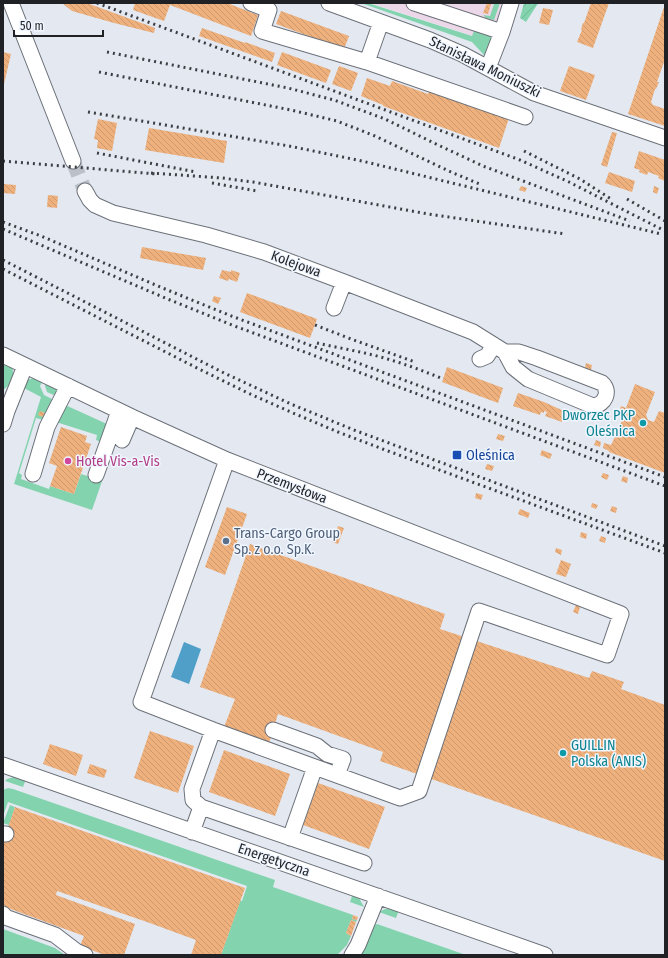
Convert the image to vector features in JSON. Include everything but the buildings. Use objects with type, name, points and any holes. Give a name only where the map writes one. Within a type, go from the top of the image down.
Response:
[{"type":"street","points":[[11,3],[73,161]]},
{"type":"street","points":[[251,3],[269,10],[262,31],[367,62],[525,117]]},
{"type":"street","name":"Stanisława Moniuszki","points":[[329,3],[430,40],[462,54],[534,93],[665,138]]},
{"type":"street","points":[[414,3],[502,32]]},
{"type":"street","points":[[488,68],[511,3]]},
{"type":"street","points":[[367,62],[381,22]]},
{"type":"street","name":"Kolejowa","points":[[85,190],[90,200],[95,205],[113,213],[206,235],[242,245],[294,263],[473,332],[500,348],[537,358],[602,383],[606,387],[607,391],[602,403],[598,406],[593,406],[533,382],[513,367],[500,348]]},
{"type":"street","points":[[334,308],[344,282]]},
{"type":"street","points":[[480,359],[500,348]]},
{"type":"street","name":"Przemysłowa","points":[[3,355],[126,414],[227,460],[621,614],[607,655],[479,612],[419,791],[400,798],[337,775]]},
{"type":"street","points":[[4,415],[25,366]]},
{"type":"street","points":[[33,474],[47,427],[68,386]]},
{"type":"street","points":[[122,440],[126,414]]},
{"type":"street","points":[[96,475],[126,414]]},
{"type":"street","points":[[227,460],[141,702],[337,775],[343,760],[327,754],[317,746],[272,734]]},
{"type":"street","points":[[213,730],[192,789],[193,800],[201,807],[364,863]]},
{"type":"street","name":"Energetyczna","points":[[3,765],[545,955]]},
{"type":"street","points":[[290,838],[315,767]]},
{"type":"street","points":[[192,832],[201,807]]},
{"type":"street","points":[[352,955],[378,896]]},
{"type":"street","points":[[3,914],[55,935],[76,951],[85,955]]},
{"type":"shaded area","points":[[370,3],[516,3],[502,45]]},
{"type":"green space","points":[[361,3],[368,3],[472,36],[475,28],[490,34],[493,40],[487,54],[484,55],[472,42]]},
{"type":"green space","points":[[490,3],[500,3],[494,20],[486,18],[483,15],[490,16],[494,4]]},
{"type":"green space","points":[[524,3],[539,3],[526,22],[520,18]]},
{"type":"green space","points":[[3,361],[12,367],[13,377],[11,383],[3,390]]},
{"type":"green space","points":[[34,378],[43,380],[40,386],[44,395],[56,401],[44,420],[36,418],[19,473],[22,475],[21,479],[49,489],[50,486],[74,494],[81,474],[100,480],[117,438],[92,510],[14,484],[41,397],[22,387],[27,380]]},
{"type":"green space","points":[[46,382],[57,388],[58,397],[47,392],[45,386]]},
{"type":"green space","points":[[63,404],[107,424],[101,442],[96,440],[97,435],[56,422]]},
{"type":"green space","points":[[14,777],[26,779],[23,787],[5,781]]},
{"type":"green space","points":[[8,788],[275,880],[273,887],[353,915],[352,919],[357,920],[356,922],[351,920],[346,933],[351,936],[347,945],[337,955],[221,955],[240,901],[242,901],[247,886],[8,802],[3,816],[3,790]]},
{"type":"green space","points":[[10,805],[15,807],[9,825],[3,823]]},
{"type":"green space","points":[[353,893],[359,898],[364,907],[350,902]]},
{"type":"green space","points":[[389,908],[399,910],[396,918],[379,912]]},
{"type":"green space","points":[[377,924],[466,955],[359,955],[363,951],[373,926]]},
{"type":"green space","points":[[3,929],[55,948],[65,955],[5,955],[3,952]]},
{"type":"water","points":[[184,642],[201,649],[189,684],[171,677]]},
{"type":"tunnel","points":[[73,161],[85,191]]},
{"type":"railway","points":[[97,3],[520,160],[569,182],[665,231]]},
{"type":"railway","points":[[107,52],[288,88],[334,100],[385,119],[483,166],[630,221]]},
{"type":"railway","points":[[99,72],[291,110],[337,121],[375,136],[482,185]]},
{"type":"railway","points":[[88,112],[289,146],[362,161],[661,234]]},
{"type":"railway","points":[[524,151],[580,179],[611,199]]},
{"type":"railway","points":[[97,153],[196,172]]},
{"type":"railway","points":[[3,161],[156,174]]},
{"type":"railway","points":[[151,173],[222,178],[253,182],[428,214],[565,234]]},
{"type":"railway","points":[[212,183],[257,191]]},
{"type":"railway","points":[[627,199],[665,221]]},
{"type":"railway","points":[[3,222],[41,236],[234,317],[665,477]]},
{"type":"railway","points":[[3,229],[232,325],[665,486]]},
{"type":"railway","points":[[3,260],[224,373],[291,404],[354,430],[665,546]]},
{"type":"railway","points":[[3,269],[199,369],[293,413],[388,451],[665,553]]},
{"type":"railway","points":[[315,325],[415,362]]},
{"type":"railway","points":[[317,343],[388,359],[443,379]]},
{"type":"place","name":"Dworzec PKP Oleśnica","points":[[643,423]]},
{"type":"place","name":"Oleśnica","points":[[457,455]]},
{"type":"place","name":"Hotel Vis-a-Vis","points":[[68,461]]},
{"type":"place","name":"Trans-Cargo Group Sp. z o.o. Sp.K.","points":[[226,541]]},
{"type":"place","name":"GUILLIN Polska (ANIS)","points":[[563,753]]}]
